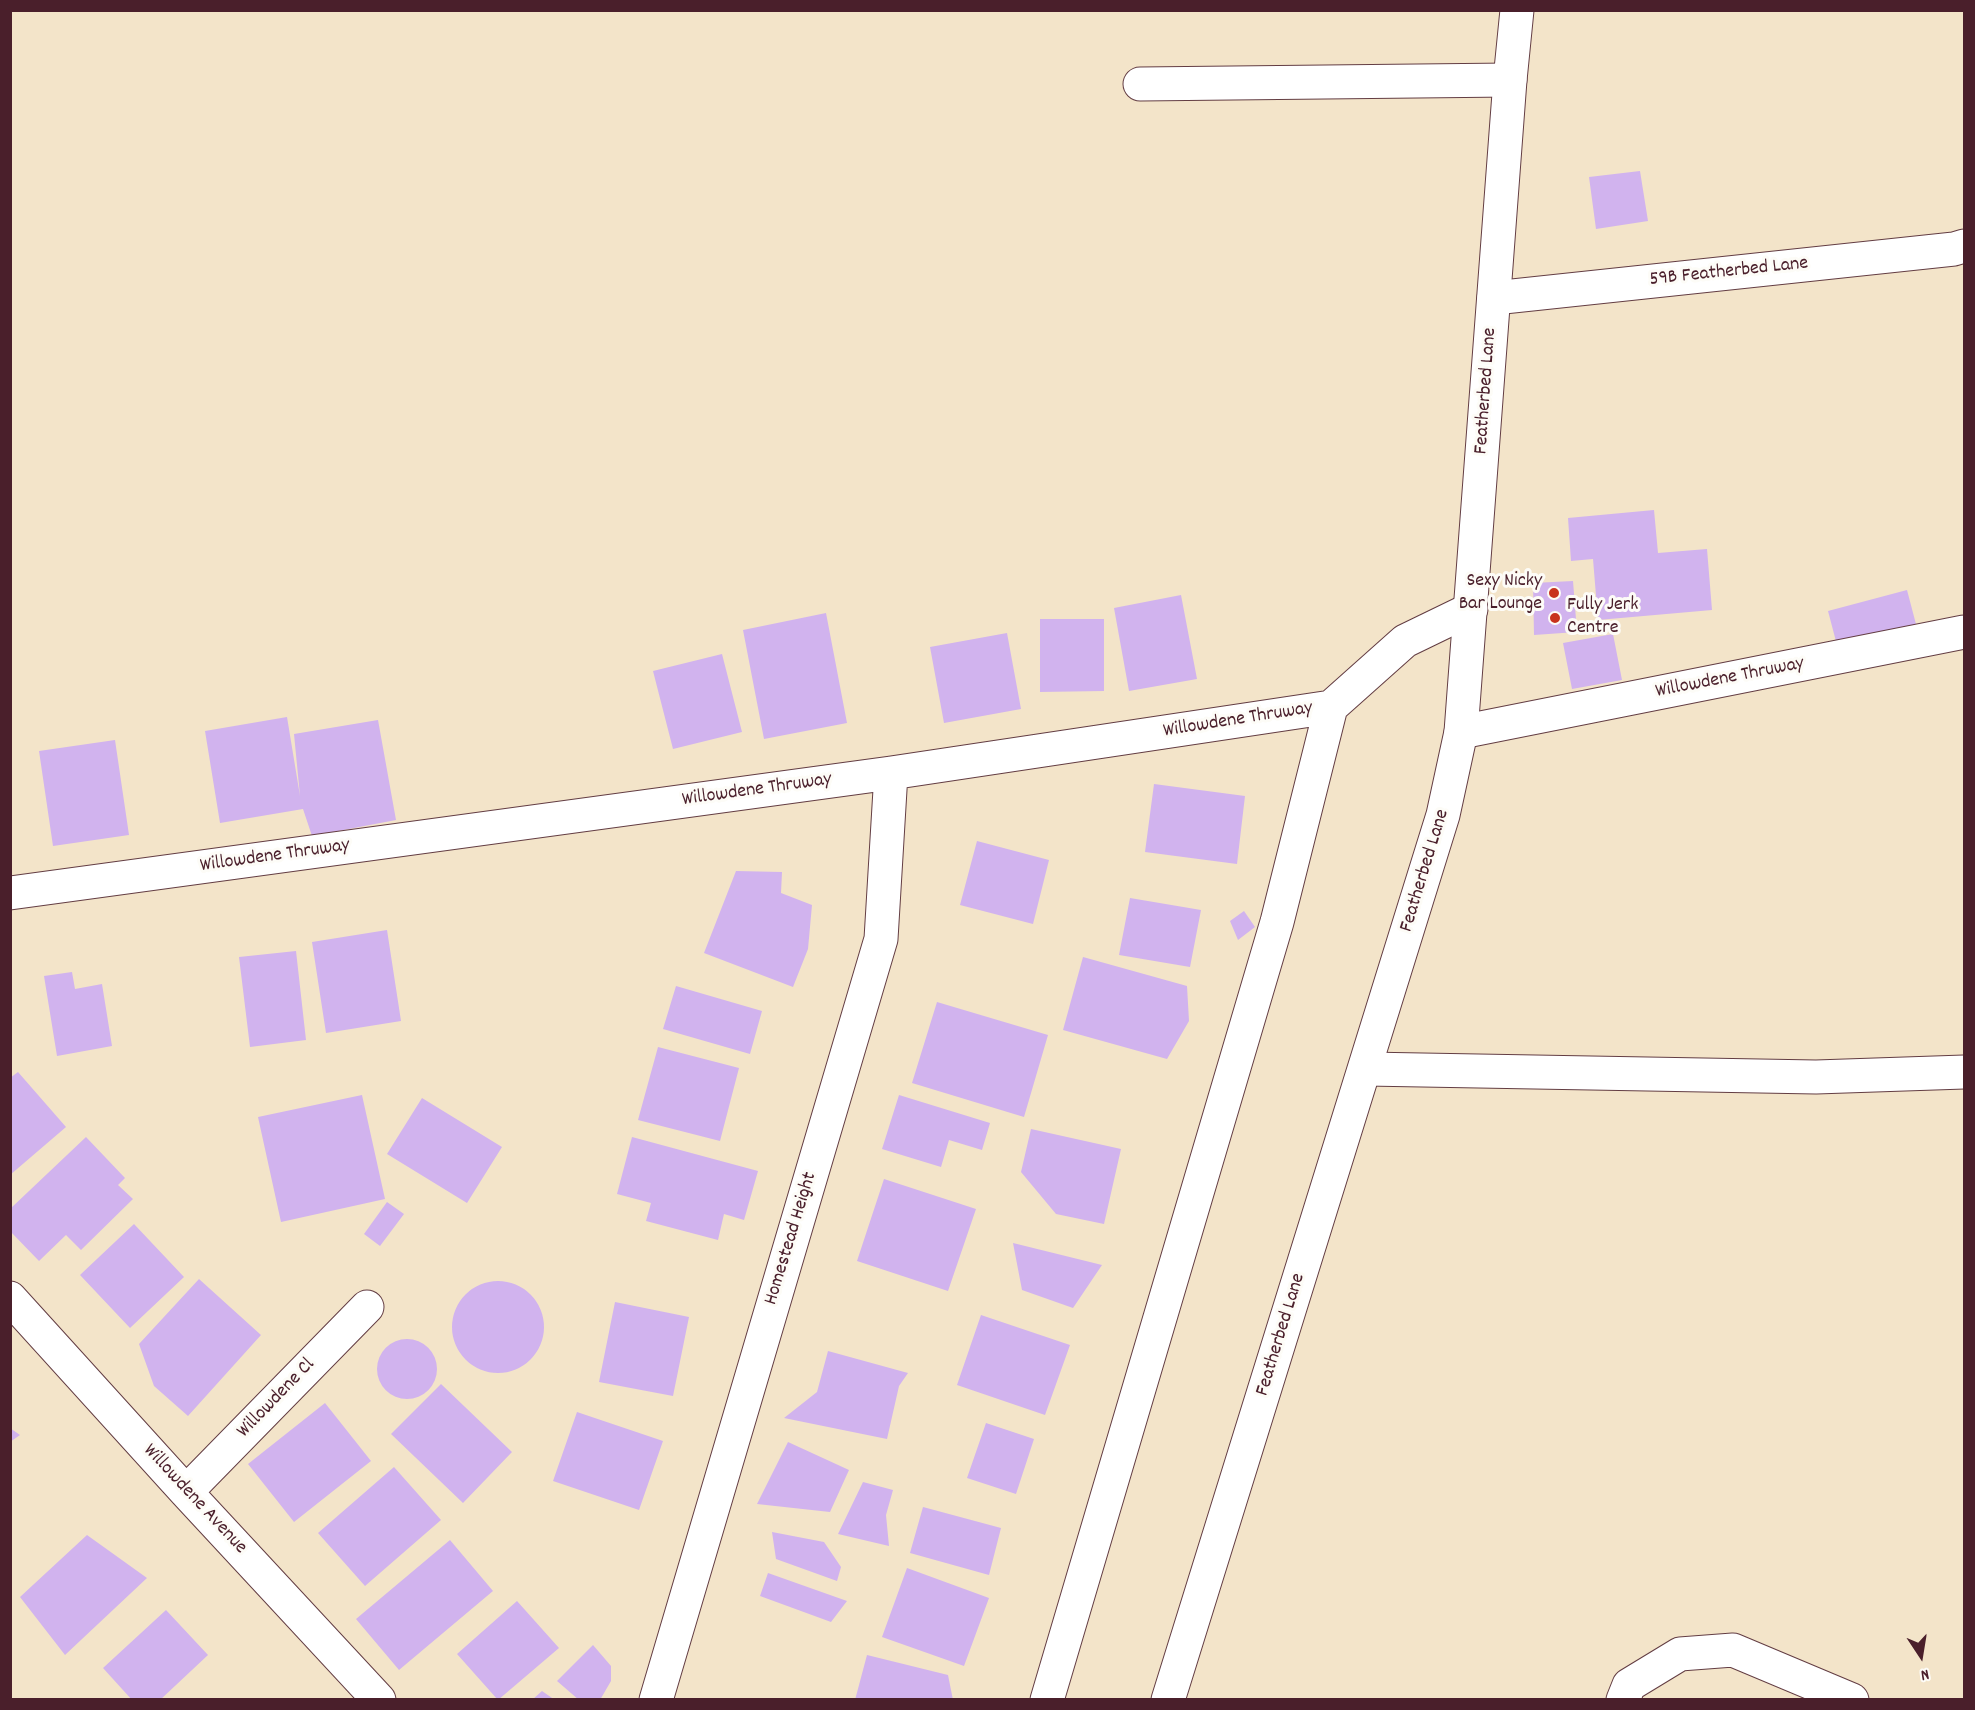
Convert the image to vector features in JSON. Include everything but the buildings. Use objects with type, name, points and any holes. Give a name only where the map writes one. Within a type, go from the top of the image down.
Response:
[{"type":"street","name":"Featherbed Lane","points":[[1168,1700],[1366,1069],[1443,815],[1461,732],[1510,80],[1518,10]]},
{"type":"street","points":[[1140,84],[1510,80]]},
{"type":"street","name":"59B Featherbed Lane","points":[[1494,298],[1965,246]]},
{"type":"street","name":"Willowdene Thruway","points":[[10,893],[891,773],[1331,707],[1405,641],[1472,609]]},
{"type":"street","name":"Willowdene Thruway","points":[[1461,732],[1965,632]]},
{"type":"street","points":[[1047,1700],[1278,922],[1331,707]]},
{"type":"street","name":"Homestead Height","points":[[656,1700],[881,939],[891,773]]},
{"type":"street","points":[[1366,1069],[1816,1077],[1965,1072]]},
{"type":"street","name":"Willowdene Avenue","points":[[10,1298],[379,1700]]},
{"type":"street","name":"Willowdene Cl","points":[[186,1492],[368,1306]]},
{"type":"street","points":[[1623,1700],[1629,1685],[1680,1654],[1734,1650],[1852,1700]]},
{"type":"place","name":"Sexy Nicky Bar Lounge","points":[[1554,593]]},
{"type":"place","name":"Fully Jerk Centre","points":[[1555,618]]}]
